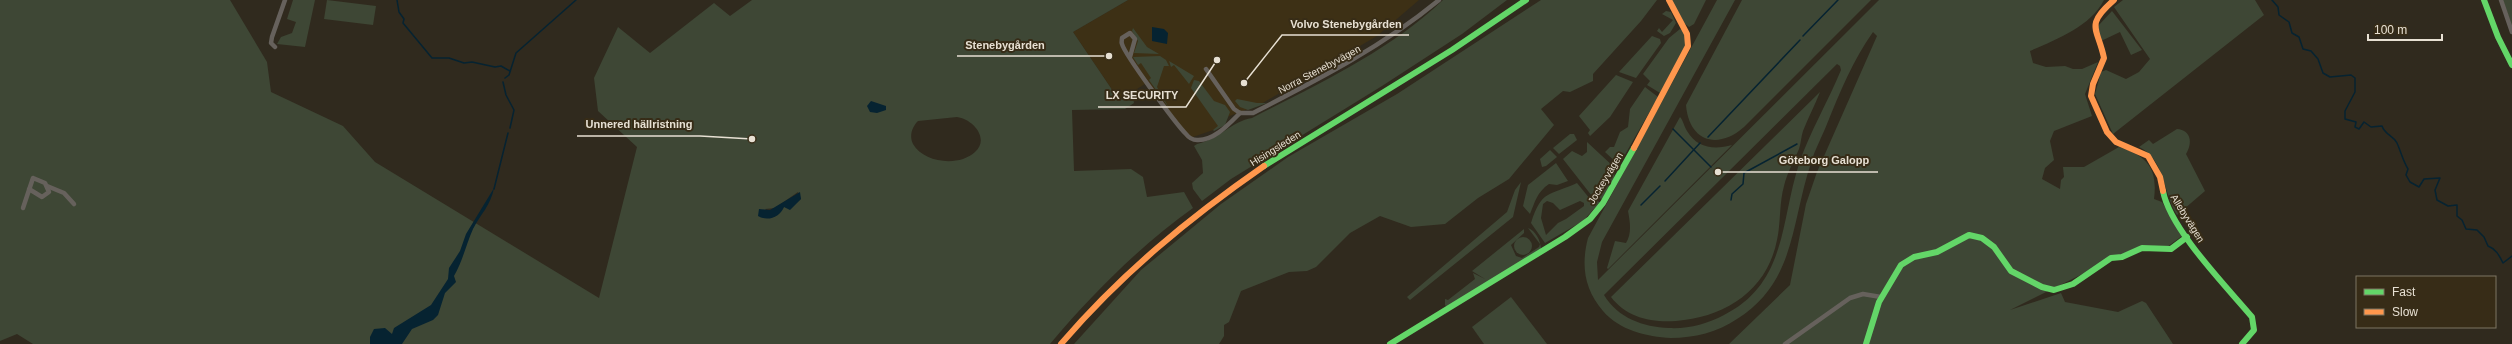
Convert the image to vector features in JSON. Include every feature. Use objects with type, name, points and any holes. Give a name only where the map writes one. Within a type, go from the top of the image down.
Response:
[{"type":"main road","name":"Hisingsleden","points":[[1061,344],[1086,315],[1136,264],[1183,224],[1228,191],[1440,57],[1526,0]]},
{"type":"main road","name":"Jockeyvägen","points":[[1390,344],[1565,237],[1594,216],[1623,168],[1688,46],[1688,34],[1668,0]]},
{"type":"main road","name":"Allebyvägen","points":[[2114,0],[2101,13],[2095,26],[2096,36],[2104,58],[2092,88],[2093,105],[2107,132],[2113,140],[2142,152],[2150,159],[2162,183],[2165,202],[2187,237],[2252,317],[2254,330],[2242,344]]},
{"type":"main road","points":[[2484,0],[2498,37],[2512,65]]},
{"type":"main road","points":[[1866,344],[1881,297],[1901,265],[1908,259],[1933,254],[1969,235],[1982,238],[1994,247],[2008,268],[2016,275],[2054,290],[2073,284],[2111,258],[2122,257],[2142,248],[2171,249],[2187,237]]},
{"type":"street","points":[[275,47],[271,43],[272,37],[285,0]]},
{"type":"street","name":"Norra Stenebyvägen","points":[[1240,113],[1253,113],[1326,76],[1370,51],[1410,24],[1439,0]]},
{"type":"street","points":[[2502,0],[2512,32]]},
{"type":"street","points":[[1130,57],[1135,39],[1130,33],[1122,38],[1122,44],[1130,57],[1182,130],[1191,139],[1202,139],[1221,131],[1240,113],[1234,109],[1206,69]]},
{"type":"street","points":[[23,208],[30,182],[35,177],[47,186],[64,193],[74,204]]},
{"type":"street","points":[[29,189],[42,197],[49,192],[47,186]]},
{"type":"street","points":[[1785,344],[1850,298],[1863,294],[1881,297]]},
{"type":"shaded area","points":[[1128,0],[1419,0],[1377,36],[1261,104],[1227,117],[1219,128],[1187,139],[1145,84],[1119,100],[1073,32]]},
{"type":"green space","points":[[0,0],[230,0],[267,62],[271,92],[343,126],[375,162],[599,298],[637,147],[598,111],[594,78],[618,27],[650,53],[714,3],[730,16],[752,0],[1128,0],[1073,32],[1119,100],[1132,92],[1134,103],[1125,109],[1072,110],[1074,171],[1131,169],[1143,177],[1147,197],[1184,192],[1193,208],[1154,238],[1117,272],[1050,344],[33,344],[17,334],[0,341]],"holes":[[[957,117],[969,121],[978,130],[980,136],[981,141],[979,147],[968,157],[951,161],[933,159],[918,150],[913,144],[911,138],[912,132],[918,121]],[[798,192],[801,199],[792,206],[784,207],[774,217],[765,209],[775,208]]]},
{"type":"green space","points":[[293,0],[315,0],[305,47],[277,44],[281,37],[292,33],[296,22],[287,19]]},
{"type":"green space","points":[[327,0],[376,6],[373,25],[324,19]]},
{"type":"green space","points":[[1443,0],[1507,0],[1462,34],[1382,86],[1231,179],[1202,201],[1193,189],[1192,183],[1203,173],[1202,160],[1194,146],[1212,139],[1238,123],[1252,118],[1352,66],[1399,36],[1422,19]]},
{"type":"green space","points":[[1541,0],[1657,0],[1641,21],[1593,74],[1593,81],[1570,92],[1563,91],[1541,109],[1554,125],[1509,179],[1478,198],[1445,224],[1411,227],[1380,216],[1350,233],[1316,267],[1307,271],[1289,272],[1241,291],[1229,322],[1224,325],[1224,336],[1219,344],[1074,344],[1141,270],[1221,204],[1288,157],[1397,94]]},
{"type":"green space","points":[[1671,0],[1706,0],[1694,24],[1689,27],[1684,23]]},
{"type":"green space","points":[[1717,0],[1735,0],[1602,242],[1597,262],[1598,280],[1879,0],[2104,0],[2098,9],[2082,25],[2062,37],[2030,51],[2033,63],[2046,67],[2065,66],[2073,69],[2082,69],[2098,62],[2085,94],[2092,116],[2054,131],[2050,141],[2054,160],[2045,168],[2042,179],[2060,189],[2061,180],[2064,177],[2063,167],[2084,167],[2119,147],[2129,151],[2143,159],[2152,171],[2155,188],[2154,199],[2162,202],[2182,236],[2167,247],[2141,245],[2010,310],[2061,293],[2065,302],[2118,312],[2142,301],[2146,303],[2173,344],[1729,344],[1790,285],[1806,204],[1817,172],[1877,36],[1873,32],[1847,76],[1814,153],[1804,185],[1789,249],[1781,269],[1771,287],[1756,304],[1737,319],[1714,331],[1680,338],[1652,336],[1625,328],[1610,318],[1603,311],[1588,285],[1585,258],[1588,238]],"holes":[[[1837,64],[1840,66],[1841,70],[1803,152],[1778,249],[1760,286],[1745,302],[1724,315],[1711,321],[1690,327],[1669,328],[1650,326],[1632,320],[1616,310],[1604,295]]]},
{"type":"green space","points":[[1742,0],[1871,0],[1744,127],[1734,134],[1724,138],[1715,140],[1706,138],[1699,134],[1693,127],[1688,118],[1686,105]]},
{"type":"green space","points":[[2123,0],[2255,0],[2264,15],[2113,134],[2095,94],[2101,72],[2106,70],[2126,79],[2139,72],[2150,59],[2114,7]]},
{"type":"green space","points":[[2503,0],[2512,0],[2512,26]]},
{"type":"green space","points":[[1666,11],[1671,12],[1676,23],[1670,33],[1664,36],[1657,31],[1659,28],[1662,32],[1673,20],[1662,14]]},
{"type":"green space","points":[[2112,11],[2142,50],[2131,55],[2120,32],[2101,41],[2098,26]]},
{"type":"green space","points":[[1133,28],[1147,47],[1159,54],[1134,53],[1138,41],[1132,31]]},
{"type":"green space","points":[[1680,29],[1684,31],[1687,42],[1660,93],[1647,85],[1650,81],[1643,74],[1669,38]]},
{"type":"green space","points":[[1652,36],[1660,39],[1661,43],[1636,78],[1619,72]]},
{"type":"green space","points":[[1160,56],[1166,60],[1169,66],[1164,66],[1157,87],[1169,108],[1149,80],[1151,78],[1141,63],[1138,65],[1133,57]]},
{"type":"green space","points":[[1169,61],[1194,76],[1189,84],[1174,65],[1171,67]]},
{"type":"green space","points":[[1616,75],[1633,82],[1610,117],[1590,136],[1588,133],[1590,130],[1579,116]]},
{"type":"green space","points":[[1194,80],[1199,81],[1214,101],[1225,105],[1230,112],[1225,125],[1214,131],[1213,130],[1218,126],[1191,88]]},
{"type":"green space","points":[[1645,87],[1658,97],[1619,165],[1605,152],[1610,147],[1614,147],[1620,132],[1628,127],[1630,109]]},
{"type":"green space","points":[[1820,92],[1803,131],[1799,149],[1785,181],[1781,200],[1777,240],[1772,258],[1764,274],[1754,287],[1727,307],[1711,314],[1676,321],[1648,320],[1632,314],[1617,304],[1611,297]]},
{"type":"green space","points":[[1237,99],[1257,103],[1267,103],[1248,110],[1240,107],[1235,101]]},
{"type":"green space","points":[[1680,117],[1691,137],[1701,144],[1712,147],[1725,147],[1732,145],[1608,269],[1607,268],[1615,241],[1626,243],[1628,239],[1630,227],[1628,211]]},
{"type":"green space","points":[[2177,129],[2188,134],[2190,146],[2186,154],[2205,191],[2177,215],[2172,206],[2159,168],[2148,152],[2139,147],[2149,140],[2153,144]]},
{"type":"green space","points":[[1570,134],[1574,134],[1577,140],[1559,154],[1553,148]]},
{"type":"green space","points":[[1587,142],[1615,168],[1614,179],[1602,199],[1592,196],[1563,159],[1572,151],[1582,156],[1587,152]]},
{"type":"green space","points":[[1550,150],[1557,157],[1546,166],[1542,167],[1540,159]]},
{"type":"green space","points":[[1556,163],[1568,181],[1557,185],[1549,184],[1545,187],[1537,198],[1530,214],[1523,206],[1528,185]]},
{"type":"green space","points":[[1521,182],[1513,217],[1410,300],[1407,297],[1507,212],[1515,190]]},
{"type":"green space","points":[[1577,183],[1590,199],[1600,202],[1583,221],[1545,243],[1531,223],[1539,204],[1553,192]],"holes":[[[1547,201],[1553,203],[1560,210],[1580,201],[1584,203],[1584,206],[1558,223],[1546,235],[1541,218],[1543,204]]]},
{"type":"green space","points":[[1528,228],[1531,229],[1537,236],[1540,243],[1541,249],[1447,307],[1445,305],[1445,299],[1448,300],[1475,279],[1473,273],[1485,279],[1472,271],[1524,229],[1524,233],[1511,245],[1516,256],[1522,258],[1539,247],[1540,244]]},
{"type":"green space","points":[[1519,237],[1527,237],[1532,242],[1530,253],[1527,255],[1519,255],[1514,250],[1514,242]]},
{"type":"green space","points":[[1511,297],[1547,344],[1484,344],[1472,327]]},
{"type":"water","points":[[1152,27],[1164,29],[1168,33],[1167,44],[1152,41]]},
{"type":"water","points":[[871,101],[886,106],[886,110],[877,113],[870,112],[867,106]]},
{"type":"water","points":[[494,188],[488,205],[473,229],[454,276],[456,282],[445,293],[438,315],[433,320],[412,329],[402,344],[370,344],[370,337],[374,329],[385,328],[392,334],[394,328],[431,305],[448,279],[449,268],[460,251],[466,234]]},
{"type":"water","points":[[800,192],[801,199],[790,210],[784,207],[777,216],[773,218],[766,219],[758,216],[759,209],[770,210]]},
{"type":"waterway","points":[[397,0],[399,12],[404,19],[403,23],[432,58],[449,58],[464,63],[472,62],[495,67],[501,66],[510,71]]},
{"type":"waterway","points":[[505,78],[509,75],[516,53],[576,0]]},
{"type":"waterway","points":[[1803,36],[1838,0]]},
{"type":"waterway","points":[[2272,0],[2278,7],[2279,15],[2289,22],[2292,33],[2299,37],[2303,49],[2311,51],[2318,59],[2323,73],[2330,77],[2351,75],[2355,78],[2355,92],[2345,111],[2345,119],[2356,122],[2355,127],[2359,129],[2364,122],[2371,127],[2382,126],[2383,129],[2397,143],[2408,169],[2406,175],[2410,182],[2419,187],[2424,179],[2440,178],[2435,190],[2437,200],[2448,206],[2457,205],[2457,216],[2462,220],[2466,229],[2477,230],[2484,237],[2488,246],[2497,253],[2503,263],[2512,256]]},
{"type":"waterway","points":[[1708,137],[1800,40]]},
{"type":"waterway","points":[[503,82],[506,95],[514,110],[510,128]]},
{"type":"waterway","points":[[1673,129],[1711,167]]},
{"type":"waterway","points":[[494,189],[508,133]]},
{"type":"waterway","points":[[1665,181],[1700,143]]},
{"type":"waterway","points":[[1731,200],[1732,194],[1743,184],[1744,173],[1797,144]]},
{"type":"waterway","points":[[1641,205],[1660,186]]},
{"type":"traffic: fast","points":[[1264,166],[1452,50],[1526,0]]},
{"type":"traffic: fast","points":[[2484,0],[2498,37],[2512,65]]},
{"type":"traffic: fast","points":[[1390,344],[1565,237],[1590,219],[1603,203],[1634,148]]},
{"type":"traffic: fast","points":[[2163,191],[2168,206],[2187,239],[2214,274],[2252,317],[2254,330],[2242,344]]},
{"type":"traffic: fast","points":[[1866,344],[1879,302],[1901,265],[1914,257],[1937,252],[1969,235],[1982,238],[1994,247],[2011,271],[2042,287],[2054,290],[2073,284],[2111,258],[2122,257],[2142,248],[2171,249],[2187,237]]},
{"type":"traffic: slow","points":[[1634,148],[1688,46],[1687,34],[1669,0]]},
{"type":"traffic: slow","points":[[2114,0],[2099,16],[2096,22],[2097,33],[2104,58],[2093,84],[2091,96],[2107,132],[2116,142],[2148,156],[2160,177],[2163,191]]},
{"type":"traffic: slow","points":[[1061,344],[1107,294],[1157,248],[1209,206],[1264,166]]},
{"type":"place","name":"Stenebygården","points":[[1109,56]]},
{"type":"place","name":"LX SECURITY","points":[[1217,60]]},
{"type":"place","name":"Volvo Stenebygården","points":[[1244,83]]},
{"type":"place","name":"Unnered hällristning","points":[[752,139]]},
{"type":"place","name":"Göteborg Galopp","points":[[1718,172]]}]
